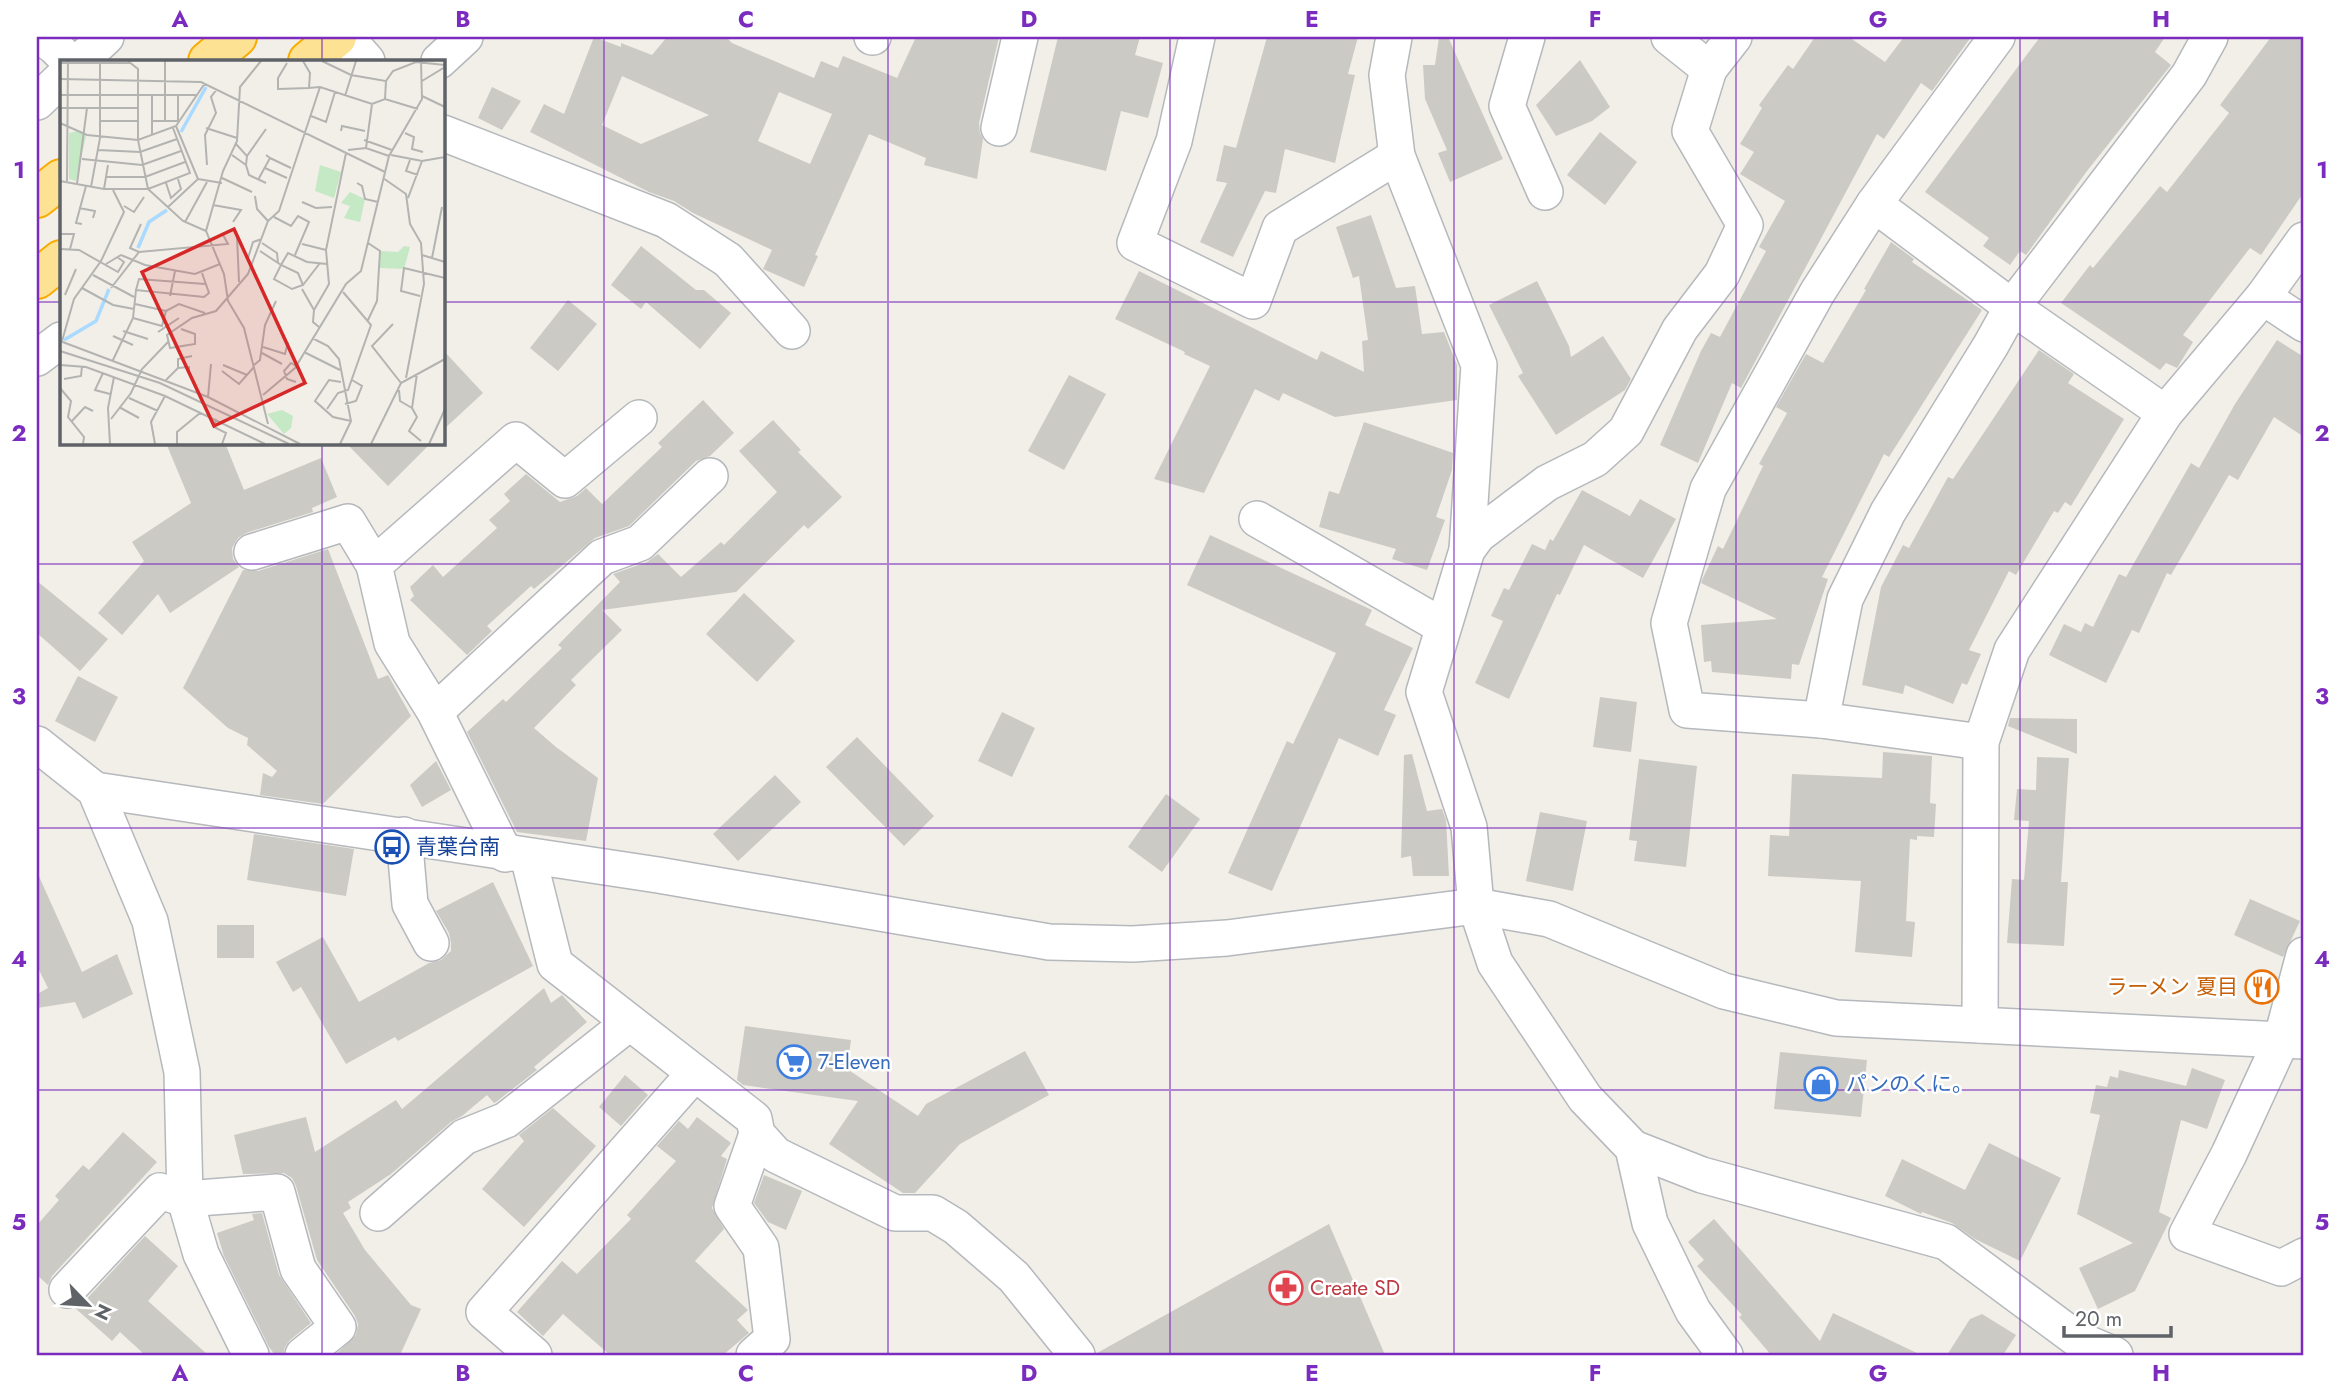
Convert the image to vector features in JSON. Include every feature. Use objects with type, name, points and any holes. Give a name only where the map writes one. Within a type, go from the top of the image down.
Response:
[{"type":"highway","points":[[209,60],[237,37]]},
{"type":"highway","points":[[309,60],[337,37]]},
{"type":"highway","points":[[37,198],[60,180]]},
{"type":"highway","points":[[37,279],[60,261]]},
{"type":"street","points":[[37,102],[61,53],[106,37]]},
{"type":"street","points":[[346,37],[366,60]]},
{"type":"street","points":[[440,60],[465,37]]},
{"type":"street","points":[[999,128],[1020,37]]},
{"type":"street","points":[[1198,37],[1174,141],[1135,243],[1253,301],[1280,228],[1397,156]]},
{"type":"street","points":[[1394,37],[1387,75],[1397,156],[1479,365],[1468,550]]},
{"type":"street","points":[[1527,37],[1507,106],[1545,192]]},
{"type":"street","points":[[1670,37],[1709,69]]},
{"type":"street","points":[[1734,37],[1709,69],[1690,131],[1745,225],[1722,274],[1680,330],[1626,431],[1595,459],[1547,483],[1478,535],[1468,550],[1442,626],[1424,692],[1469,827],[1476,906],[1495,963],[1585,1098],[1633,1148],[1702,1175],[1946,1242],[2072,1347],[2115,1355]]},
{"type":"street","points":[[1981,742],[1821,720],[1687,710],[1669,623],[1708,489],[1817,293],[1874,204],[1997,37]]},
{"type":"street","points":[[1821,720],[1845,599],[1888,512],[2012,307],[2189,75],[2210,37]]},
{"type":"street","points":[[444,133],[666,220],[728,260],[792,331]]},
{"type":"street","points":[[1874,204],[2012,307],[2165,413]]},
{"type":"street","points":[[1980,1024],[1981,742],[2012,650],[2165,413],[2263,297],[2304,240]]},
{"type":"street","points":[[2263,297],[2304,324]]},
{"type":"street","points":[[37,358],[60,341]]},
{"type":"street","points":[[374,565],[516,440],[565,480],[639,418]]},
{"type":"street","points":[[435,712],[602,557],[640,543],[710,476]]},
{"type":"street","points":[[1257,519],[1442,626]]},
{"type":"street","points":[[252,552],[348,522],[374,565],[392,643],[517,855],[555,964],[754,1119],[757,1134],[732,1206],[761,1248],[772,1339],[754,1355]]},
{"type":"street","points":[[37,744],[95,790],[150,921],[182,1072],[185,1199],[201,1254],[251,1355]]},
{"type":"street","points":[[95,790],[658,875],[1049,942],[1133,944],[1227,938],[1476,906],[1549,919],[1724,991],[1836,1018],[2292,1041]]},
{"type":"street","points":[[404,835],[410,904],[431,943]]},
{"type":"street","points":[[2304,955],[2292,1041],[2187,1234],[2281,1268],[2304,1256]]},
{"type":"street","points":[[378,1213],[464,1137],[506,1120],[629,1023]]},
{"type":"street","points":[[534,1355],[484,1312],[694,1074]]},
{"type":"street","points":[[757,1134],[776,1155],[894,1213],[933,1213],[956,1227],[1014,1277],[1077,1355]]},
{"type":"street","points":[[1633,1148],[1650,1223],[1693,1311],[1725,1355]]},
{"type":"street","points":[[67,1290],[160,1191],[185,1199],[277,1192],[298,1269],[338,1327],[303,1355]]},
{"type":"building","points":[[594,37],[621,47],[621,43],[652,55],[667,37],[726,37],[732,43],[814,78],[821,61],[838,68],[843,56],[897,78],[916,37],[999,37],[979,123],[983,139],[977,179],[924,165],[926,158],[869,134],[815,255],[818,256],[804,287],[763,269],[772,250],[530,132],[544,104],[564,114]],"holes":[[[622,76],[709,115],[641,144],[602,125]],[[779,92],[832,114],[810,164],[758,141]]]},
{"type":"building","points":[[1058,37],[1140,37],[1135,55],[1163,63],[1148,118],[1121,111],[1106,171],[1030,152]]},
{"type":"building","points":[[1267,37],[1358,37],[1348,74],[1355,75],[1335,163],[1285,149],[1276,193],[1265,191],[1233,257],[1200,242],[1227,183],[1216,181],[1224,145],[1236,148]]},
{"type":"building","points":[[1439,37],[1448,37],[1503,159],[1450,182],[1438,153],[1447,150],[1425,99],[1423,65],[1435,65]]},
{"type":"building","points":[[1815,37],[1849,37],[1885,62],[1904,37],[1971,37],[1932,91],[1921,83],[1884,139],[1877,134],[1741,388],[1732,383],[1698,463],[1660,445],[1701,351],[1711,333],[1720,337],[1766,251],[1759,247],[1785,201],[1740,174],[1754,152],[1740,144],[1762,108],[1759,105],[1788,65],[1793,69]]},
{"type":"building","points":[[2040,37],[2165,37],[2155,52],[2171,65],[2087,171],[2026,255],[2020,251],[2010,265],[1983,246],[1989,238],[1925,192]]},
{"type":"building","points":[[2271,37],[2304,37],[2304,192],[2261,255],[2250,248],[2183,335],[2193,342],[2177,368],[2166,363],[2160,370],[2061,303],[2090,265],[2093,268],[2160,186],[2167,192],[2229,113],[2220,105]]},
{"type":"building","points":[[1580,60],[1610,107],[1592,121],[1556,136],[1536,105]]},
{"type":"building","points":[[492,87],[521,101],[502,130],[478,118]]},
{"type":"building","points":[[1600,132],[1637,162],[1605,205],[1567,175]]},
{"type":"building","points":[[1371,215],[1396,288],[1415,286],[1422,334],[1444,332],[1457,365],[1457,400],[1335,417],[1283,393],[1279,401],[1255,389],[1204,493],[1154,479],[1210,366],[1115,319],[1139,271],[1317,360],[1321,351],[1364,372],[1362,341],[1368,340],[1359,276],[1353,278],[1336,227]]},
{"type":"building","points":[[1891,242],[1914,259],[1912,262],[1982,310],[1889,457],[1884,454],[1822,577],[1828,579],[1799,665],[1792,664],[1791,679],[1712,672],[1711,661],[1704,662],[1701,625],[1777,619],[1701,583],[1702,580],[1718,546],[1723,549],[1763,466],[1759,464],[1787,413],[1776,407],[1806,354],[1823,363]]},
{"type":"building","points":[[641,246],[696,290],[704,290],[731,313],[700,349],[646,302],[641,309],[611,285]]},
{"type":"building","points":[[1537,281],[1569,346],[1571,357],[1603,336],[1631,379],[1625,390],[1556,435],[1518,376],[1523,373],[1489,305]]},
{"type":"building","points":[[568,300],[597,324],[558,371],[530,348]]},
{"type":"building","points":[[2277,340],[2304,357],[2304,437],[2274,417],[2238,480],[2229,475],[2171,575],[2167,573],[2139,633],[2132,630],[2106,683],[2049,655],[2064,624],[2081,632],[2085,623],[2093,627],[2119,574],[2126,577],[2191,463],[2199,468],[2235,404]]},
{"type":"building","points":[[2039,350],[2074,374],[2068,383],[2124,419],[2071,506],[2065,502],[2058,513],[2054,511],[2016,575],[2009,571],[1969,650],[1981,654],[1967,685],[1962,683],[1953,704],[1905,685],[1903,694],[1862,685],[1881,587],[1903,545],[1909,548],[1948,477],[1953,479]]},
{"type":"building","points":[[444,351],[483,393],[444,429]]},
{"type":"building","points":[[1069,375],[1106,394],[1064,470],[1028,451]]},
{"type":"building","points":[[703,400],[734,433],[710,456],[696,461],[629,526],[595,538],[534,589],[531,586],[487,626],[492,631],[467,655],[410,600],[414,596],[410,587],[433,565],[443,577],[497,528],[489,520],[510,501],[504,494],[526,474],[560,502],[577,496],[586,488],[602,504],[662,447],[658,443]]},
{"type":"building","points":[[773,420],[801,450],[798,452],[842,497],[808,529],[804,525],[736,592],[602,610],[622,630],[571,680],[576,685],[534,728],[598,778],[586,841],[517,832],[467,732],[503,699],[506,702],[562,648],[558,645],[620,582],[613,574],[647,562],[658,554],[681,577],[721,542],[724,545],[777,492],[739,451]]},
{"type":"building","points":[[1364,422],[1453,453],[1452,470],[1436,517],[1445,520],[1427,570],[1392,559],[1396,549],[1319,527],[1329,491],[1339,494]]},
{"type":"building","points":[[166,444],[225,444],[244,490],[321,458],[337,497],[312,508],[313,512],[246,533],[238,538],[232,548],[233,559],[239,567],[170,613],[158,594],[122,635],[98,613],[144,561],[132,542],[191,503]]},
{"type":"building","points":[[347,444],[430,444],[388,486]]},
{"type":"building","points":[[1582,490],[1630,516],[1640,499],[1676,519],[1643,578],[1584,545],[1560,595],[1557,594],[1509,699],[1475,683],[1503,621],[1491,616],[1504,588],[1509,590],[1532,544],[1545,550]]},
{"type":"building","points":[[1210,535],[1372,610],[1365,625],[1413,648],[1384,710],[1396,715],[1378,756],[1339,738],[1272,891],[1228,873],[1287,741],[1293,744],[1336,653],[1187,585]]},
{"type":"building","points":[[328,549],[378,679],[388,675],[411,716],[323,804],[260,795],[263,773],[272,777],[277,771],[247,745],[248,738],[228,728],[183,688],[243,570],[258,571]]},
{"type":"building","points":[[37,581],[108,639],[80,671],[37,633]]},
{"type":"building","points":[[744,593],[795,641],[757,682],[706,634]]},
{"type":"building","points":[[78,676],[118,697],[95,742],[55,721]]},
{"type":"building","points":[[1600,697],[1637,702],[1631,752],[1593,747]]},
{"type":"building","points":[[1002,712],[1035,728],[1012,777],[978,761]]},
{"type":"building","points":[[2010,718],[2077,719],[2077,754],[2008,726]]},
{"type":"building","points":[[857,737],[934,816],[904,846],[826,767]]},
{"type":"building","points":[[1883,752],[1932,756],[1930,803],[1936,804],[1934,837],[1917,836],[1917,840],[1910,839],[1906,921],[1915,922],[1912,957],[1855,952],[1861,881],[1768,876],[1770,835],[1789,836],[1792,774],[1882,778]]},
{"type":"building","points":[[1412,754],[1427,811],[1442,809],[1446,820],[1449,876],[1413,876],[1411,856],[1401,858],[1404,755]]},
{"type":"building","points":[[2037,757],[2069,758],[2061,882],[2068,882],[2064,946],[2007,943],[2012,879],[2024,880],[2029,821],[2014,820],[2017,789],[2036,790]]},
{"type":"building","points":[[1639,759],[1697,766],[1686,867],[1634,861],[1637,841],[1629,840]]},
{"type":"building","points":[[436,761],[451,790],[422,807],[410,785]]},
{"type":"building","points":[[775,775],[801,802],[738,861],[713,834]]},
{"type":"building","points":[[1166,794],[1200,819],[1162,872],[1128,847]]},
{"type":"building","points":[[1540,812],[1587,821],[1573,891],[1526,881]]},
{"type":"building","points":[[254,834],[354,849],[346,896],[247,880]]},
{"type":"building","points":[[37,872],[82,972],[117,954],[133,994],[83,1019],[75,1002],[37,1008],[37,994],[48,988],[37,966]]},
{"type":"building","points":[[493,882],[533,966],[398,1041],[395,1037],[346,1064],[301,987],[293,992],[276,962],[323,937],[359,1002],[429,963],[441,960],[451,951],[451,943],[449,933],[436,911]]},
{"type":"building","points":[[2250,899],[2300,921],[2283,957],[2234,935]]},
{"type":"building","points":[[217,925],[254,925],[254,958],[217,958]]},
{"type":"building","points":[[544,988],[551,1003],[562,995],[587,1022],[534,1067],[537,1070],[496,1102],[487,1095],[391,1174],[348,1202],[351,1208],[343,1213],[365,1250],[411,1305],[421,1309],[400,1355],[335,1355],[356,1335],[358,1324],[317,1260],[296,1186],[292,1178],[284,1173],[243,1174],[234,1135],[306,1117],[315,1152],[396,1100],[402,1109]]},
{"type":"building","points":[[745,1026],[851,1040],[847,1069],[918,1116],[926,1104],[1025,1051],[1049,1095],[960,1144],[915,1193],[903,1193],[829,1144],[858,1101],[743,1085],[737,1080]]},
{"type":"building","name":"パンのくに。","points":[[1780,1052],[1867,1060],[1861,1117],[1774,1109]]},
{"type":"building","points":[[2192,1068],[2225,1080],[2207,1129],[2181,1120],[2159,1212],[2171,1218],[2135,1291],[2098,1309],[2079,1268],[2133,1243],[2077,1214],[2100,1115],[2090,1113],[2096,1085],[2107,1087],[2110,1076],[2118,1078],[2119,1070],[2186,1086]]},
{"type":"building","points":[[625,1075],[648,1095],[621,1126],[599,1107]]},
{"type":"building","points":[[553,1108],[596,1146],[524,1227],[482,1189],[524,1141],[519,1135]]},
{"type":"building","points":[[697,1117],[731,1143],[721,1156],[727,1159],[712,1208],[724,1229],[695,1261],[748,1310],[737,1320],[749,1333],[723,1355],[610,1355],[563,1314],[543,1336],[517,1312],[562,1261],[577,1274],[631,1219],[627,1215],[676,1161],[657,1146],[679,1121],[688,1129]]},
{"type":"building","points":[[123,1132],[157,1162],[52,1276],[48,1285],[37,1275],[37,1225],[59,1200],[55,1196],[83,1165],[89,1170]]},
{"type":"building","points":[[1989,1143],[2061,1178],[2020,1261],[1975,1239],[1952,1223],[1922,1212],[1921,1214],[1885,1196],[1902,1159],[1965,1190]]},
{"type":"building","points":[[764,1175],[802,1191],[786,1230],[768,1222],[754,1203]]},
{"type":"building","points":[[262,1213],[279,1275],[311,1323],[290,1340],[283,1355],[275,1355],[269,1347],[224,1256],[217,1233],[254,1220],[252,1214]]},
{"type":"building","points":[[1714,1219],[1820,1341],[1833,1313],[1921,1355],[1771,1355],[1739,1317],[1742,1315],[1697,1266],[1704,1260],[1688,1242]]},
{"type":"building","name":"Create SD","points":[[1329,1224],[1385,1355],[1097,1355],[1097,1353]]},
{"type":"building","points":[[145,1236],[178,1266],[148,1301],[208,1355],[145,1355],[120,1332],[112,1341],[75,1308],[82,1304]]},
{"type":"building","points":[[1982,1314],[2016,1335],[2003,1355],[1947,1355],[1970,1319]]},
{"type":"place","name":"青葉台南","points":[[392,847]]},
{"type":"place","name":"ラーメン 夏目","points":[[2262,987]]},
{"type":"place","name":"7-Eleven","points":[[794,1062]]},
{"type":"place","name":"パンのくに。","points":[[1821,1084]]},
{"type":"place","name":"Create SD","points":[[1286,1288]]}]
